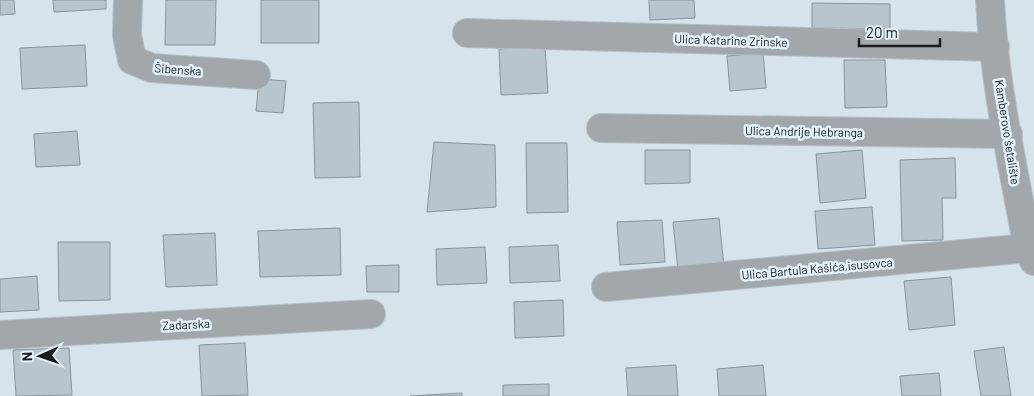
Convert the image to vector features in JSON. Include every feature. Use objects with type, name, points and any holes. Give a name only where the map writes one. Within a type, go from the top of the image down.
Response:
[{"type":"street","name":"Šibenska","points":[[128,0],[127,35],[132,60],[152,68],[256,75]]},
{"type":"street","name":"Kamberovo šetalište","points":[[990,0],[1008,134],[1031,255]]},
{"type":"street","name":"Ulica Katarine Zrinske","points":[[467,33],[995,47]]},
{"type":"street","name":"Ulica Andrije Hebranga","points":[[601,128],[1008,134]]},
{"type":"street","name":"Ulica Bartula Kašića,isusovca","points":[[606,287],[1031,255]]},
{"type":"street","name":"Zadarska","points":[[0,335],[371,314]]},
{"type":"building","points":[[0,0],[14,0],[15,14],[0,15]]},
{"type":"building","points":[[53,0],[106,0],[106,9],[54,12]]},
{"type":"building","points":[[166,0],[216,0],[215,45],[165,45]]},
{"type":"building","points":[[261,0],[319,0],[319,43],[261,43]]},
{"type":"building","points":[[649,0],[694,0],[695,18],[650,20]]},
{"type":"building","points":[[812,3],[890,4],[890,29],[812,28]]},
{"type":"building","points":[[85,45],[87,86],[22,89],[20,48]]},
{"type":"building","points":[[545,46],[548,93],[501,95],[499,49]]},
{"type":"building","points":[[763,53],[766,88],[730,91],[727,56]]},
{"type":"building","points":[[844,60],[885,60],[887,107],[845,108]]},
{"type":"building","points":[[259,79],[286,81],[283,113],[256,111]]},
{"type":"building","points":[[359,102],[360,177],[315,178],[313,103]]},
{"type":"building","points":[[77,131],[80,165],[36,167],[34,134]]},
{"type":"building","points":[[434,142],[495,145],[496,207],[427,212]]},
{"type":"building","points":[[526,143],[567,143],[568,212],[527,213]]},
{"type":"building","points":[[645,150],[690,150],[690,183],[645,184]]},
{"type":"building","points":[[862,150],[866,198],[820,203],[816,154]]},
{"type":"building","points":[[955,158],[956,198],[942,198],[943,240],[902,241],[900,160]]},
{"type":"building","points":[[872,207],[875,245],[818,249],[815,211]]},
{"type":"building","points":[[719,218],[724,267],[678,271],[673,222]]},
{"type":"building","points":[[662,220],[665,262],[620,265],[617,222]]},
{"type":"building","points":[[340,228],[341,275],[260,277],[258,231]]},
{"type":"building","points":[[215,233],[217,285],[166,287],[163,235]]},
{"type":"building","points":[[58,242],[110,242],[110,300],[59,301]]},
{"type":"building","points":[[558,245],[560,281],[510,283],[509,247]]},
{"type":"building","points":[[485,247],[487,283],[437,285],[436,249]]},
{"type":"building","points":[[399,265],[399,292],[367,292],[366,266]]},
{"type":"building","points":[[37,276],[39,310],[0,312],[0,279]]},
{"type":"building","points":[[951,277],[955,325],[909,330],[904,281]]},
{"type":"building","points":[[563,300],[564,336],[515,338],[514,302]]},
{"type":"building","points":[[245,343],[248,395],[202,396],[199,345]]},
{"type":"building","points":[[1004,347],[1011,396],[981,396],[974,351]]},
{"type":"building","points":[[69,348],[72,395],[16,396],[13,350]]},
{"type":"building","points":[[676,365],[678,396],[628,396],[626,368]]},
{"type":"building","points":[[763,365],[766,396],[719,396],[717,369]]},
{"type":"building","points":[[939,373],[941,396],[902,396],[900,376]]},
{"type":"building","points":[[549,384],[549,396],[503,396],[503,385]]},
{"type":"building","points":[[462,393],[462,396],[410,396]]}]
